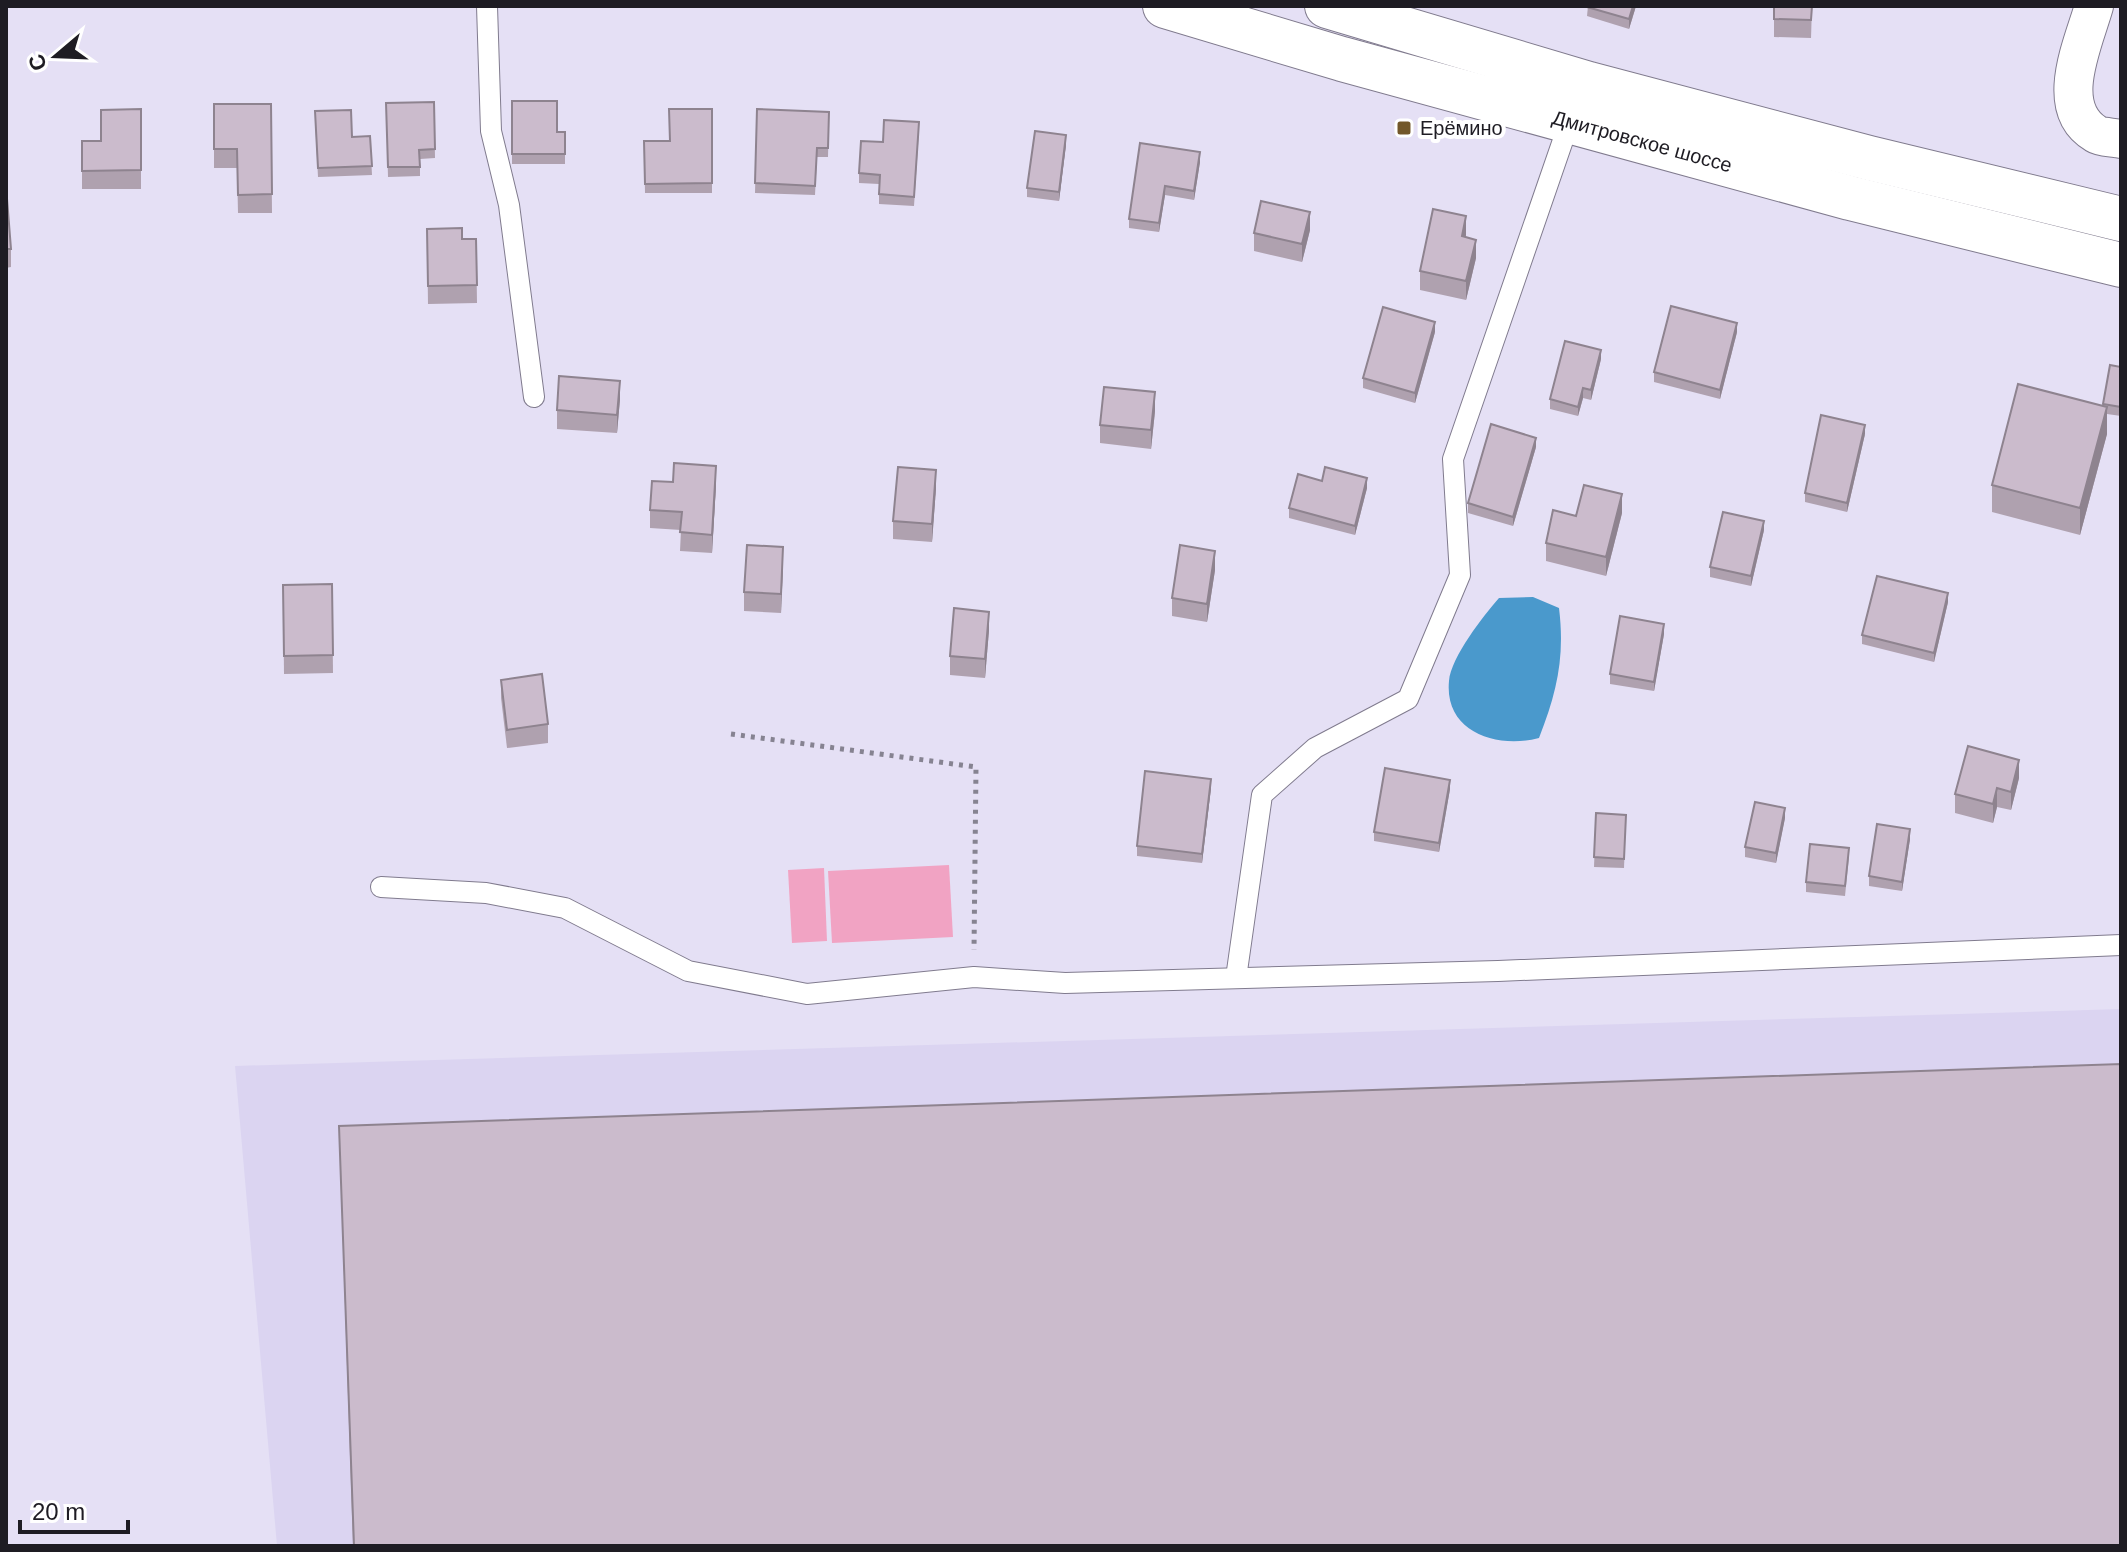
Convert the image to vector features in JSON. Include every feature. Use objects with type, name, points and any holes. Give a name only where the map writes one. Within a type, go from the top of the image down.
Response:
[{"type":"highway","name":"Дмитровское шоссе","points":[[1165,6],[1342,59],[1850,198],[2121,265]]},
{"type":"highway","name":"Дмитровское шоссе","points":[[1327,6],[1589,84],[2121,219]]},
{"type":"street","points":[[2094,6],[2073,80],[2077,113],[2097,134],[2121,139]]},
{"type":"lane","points":[[487,6],[491,131],[509,205],[534,397]]},
{"type":"lane","points":[[1236,978],[1262,795],[1315,748],[1408,699],[1460,575],[1453,459],[1570,120]]},
{"type":"lane","points":[[381,887],[486,893],[565,908],[688,971],[807,994],[974,977],[1065,983],[2121,945]]},
{"type":"path","points":[[731,734],[976,767],[974,977]]},
{"type":"shaded area","points":[[949,865],[953,937],[832,943],[828,871]]},
{"type":"shaded area","points":[[824,868],[827,941],[792,943],[788,870]]},
{"type":"shaded area","points":[[2121,1009],[2121,1546],[277,1546],[235,1066]]},
{"type":"water","points":[[1533,597],[1559,608],[1560,659],[1551,705],[1539,738],[1523,741],[1491,739],[1464,725],[1455,713],[1450,699],[1451,671],[1469,637],[1499,598]]},
{"type":"building","points":[[1588,6],[1633,6],[1629,19]]},
{"type":"building","points":[[1774,6],[1812,6],[1811,20],[1774,19]]},
{"type":"building","points":[[512,101],[557,101],[557,132],[565,132],[565,154],[512,154]]},
{"type":"building","points":[[434,102],[435,149],[419,150],[420,167],[388,167],[386,103]]},
{"type":"building","points":[[214,104],[271,104],[272,194],[238,195],[237,149],[214,149]]},
{"type":"building","points":[[141,109],[141,170],[82,171],[82,141],[101,141],[101,110]]},
{"type":"building","points":[[669,109],[712,109],[712,183],[645,184],[644,141],[670,141]]},
{"type":"building","points":[[757,109],[829,112],[828,148],[817,148],[815,186],[755,183]]},
{"type":"building","points":[[351,110],[352,137],[370,136],[372,166],[318,168],[315,111]]},
{"type":"building","points":[[884,120],[919,122],[914,197],[879,194],[880,175],[859,173],[861,141],[883,142]]},
{"type":"building","points":[[1035,131],[1066,135],[1059,192],[1027,188]]},
{"type":"building","points":[[1140,143],[1200,152],[1194,191],[1165,186],[1159,223],[1129,219]]},
{"type":"building","points":[[6,186],[11,249],[6,249]]},
{"type":"building","points":[[1261,201],[1310,212],[1302,244],[1254,233]]},
{"type":"building","points":[[1433,209],[1466,216],[1462,236],[1476,240],[1466,281],[1420,271]]},
{"type":"building","points":[[462,228],[462,239],[476,239],[477,285],[428,286],[427,229]]},
{"type":"building","points":[[1671,306],[1737,323],[1720,390],[1654,372]]},
{"type":"building","points":[[1383,307],[1435,322],[1415,393],[1363,378]]},
{"type":"building","points":[[1565,341],[1601,350],[1591,390],[1583,388],[1578,407],[1550,399]]},
{"type":"building","points":[[2110,365],[2121,367],[2121,407],[2103,404]]},
{"type":"building","points":[[559,376],[620,381],[617,415],[557,410]]},
{"type":"building","points":[[2018,384],[2107,407],[2080,508],[1992,485]]},
{"type":"building","points":[[1104,387],[1155,392],[1151,430],[1100,425]]},
{"type":"building","points":[[1821,415],[1865,425],[1847,503],[1805,493]]},
{"type":"building","points":[[1491,424],[1536,438],[1513,517],[1468,503]]},
{"type":"building","points":[[674,463],[716,466],[712,535],[680,532],[682,512],[650,510],[652,481],[673,482]]},
{"type":"building","points":[[898,467],[936,470],[932,524],[893,521]]},
{"type":"building","points":[[1325,467],[1367,478],[1355,526],[1289,508],[1298,474],[1322,481]]},
{"type":"building","points":[[1584,485],[1622,494],[1606,557],[1546,543],[1553,510],[1576,516]]},
{"type":"building","points":[[1723,512],[1764,521],[1751,576],[1710,567]]},
{"type":"building","points":[[747,545],[783,547],[781,594],[744,592]]},
{"type":"building","points":[[1180,545],[1215,551],[1207,604],[1172,598]]},
{"type":"building","points":[[1877,576],[1948,593],[1934,653],[1862,635]]},
{"type":"building","points":[[332,584],[333,655],[284,656],[283,585]]},
{"type":"building","points":[[954,608],[989,612],[985,659],[950,656]]},
{"type":"building","points":[[1620,616],[1664,624],[1654,682],[1610,674]]},
{"type":"building","points":[[542,674],[548,724],[507,730],[501,680]]},
{"type":"building","points":[[1968,746],[2019,760],[2011,792],[1997,788],[1993,804],[1955,794]]},
{"type":"building","points":[[1385,768],[1450,780],[1439,843],[1374,832]]},
{"type":"building","points":[[1145,771],[1211,779],[1202,854],[1137,846]]},
{"type":"building","points":[[1755,802],[1785,808],[1776,853],[1745,847]]},
{"type":"building","points":[[1596,813],[1626,815],[1624,859],[1594,857]]},
{"type":"building","points":[[1877,824],[1910,829],[1902,882],[1869,876]]},
{"type":"building","points":[[1810,844],[1849,848],[1845,886],[1806,882]]},
{"type":"building","points":[[2121,1064],[2121,1546],[354,1546],[339,1126]]},
{"type":"place","name":"Ерёмино","points":[[1404,128]]}]
